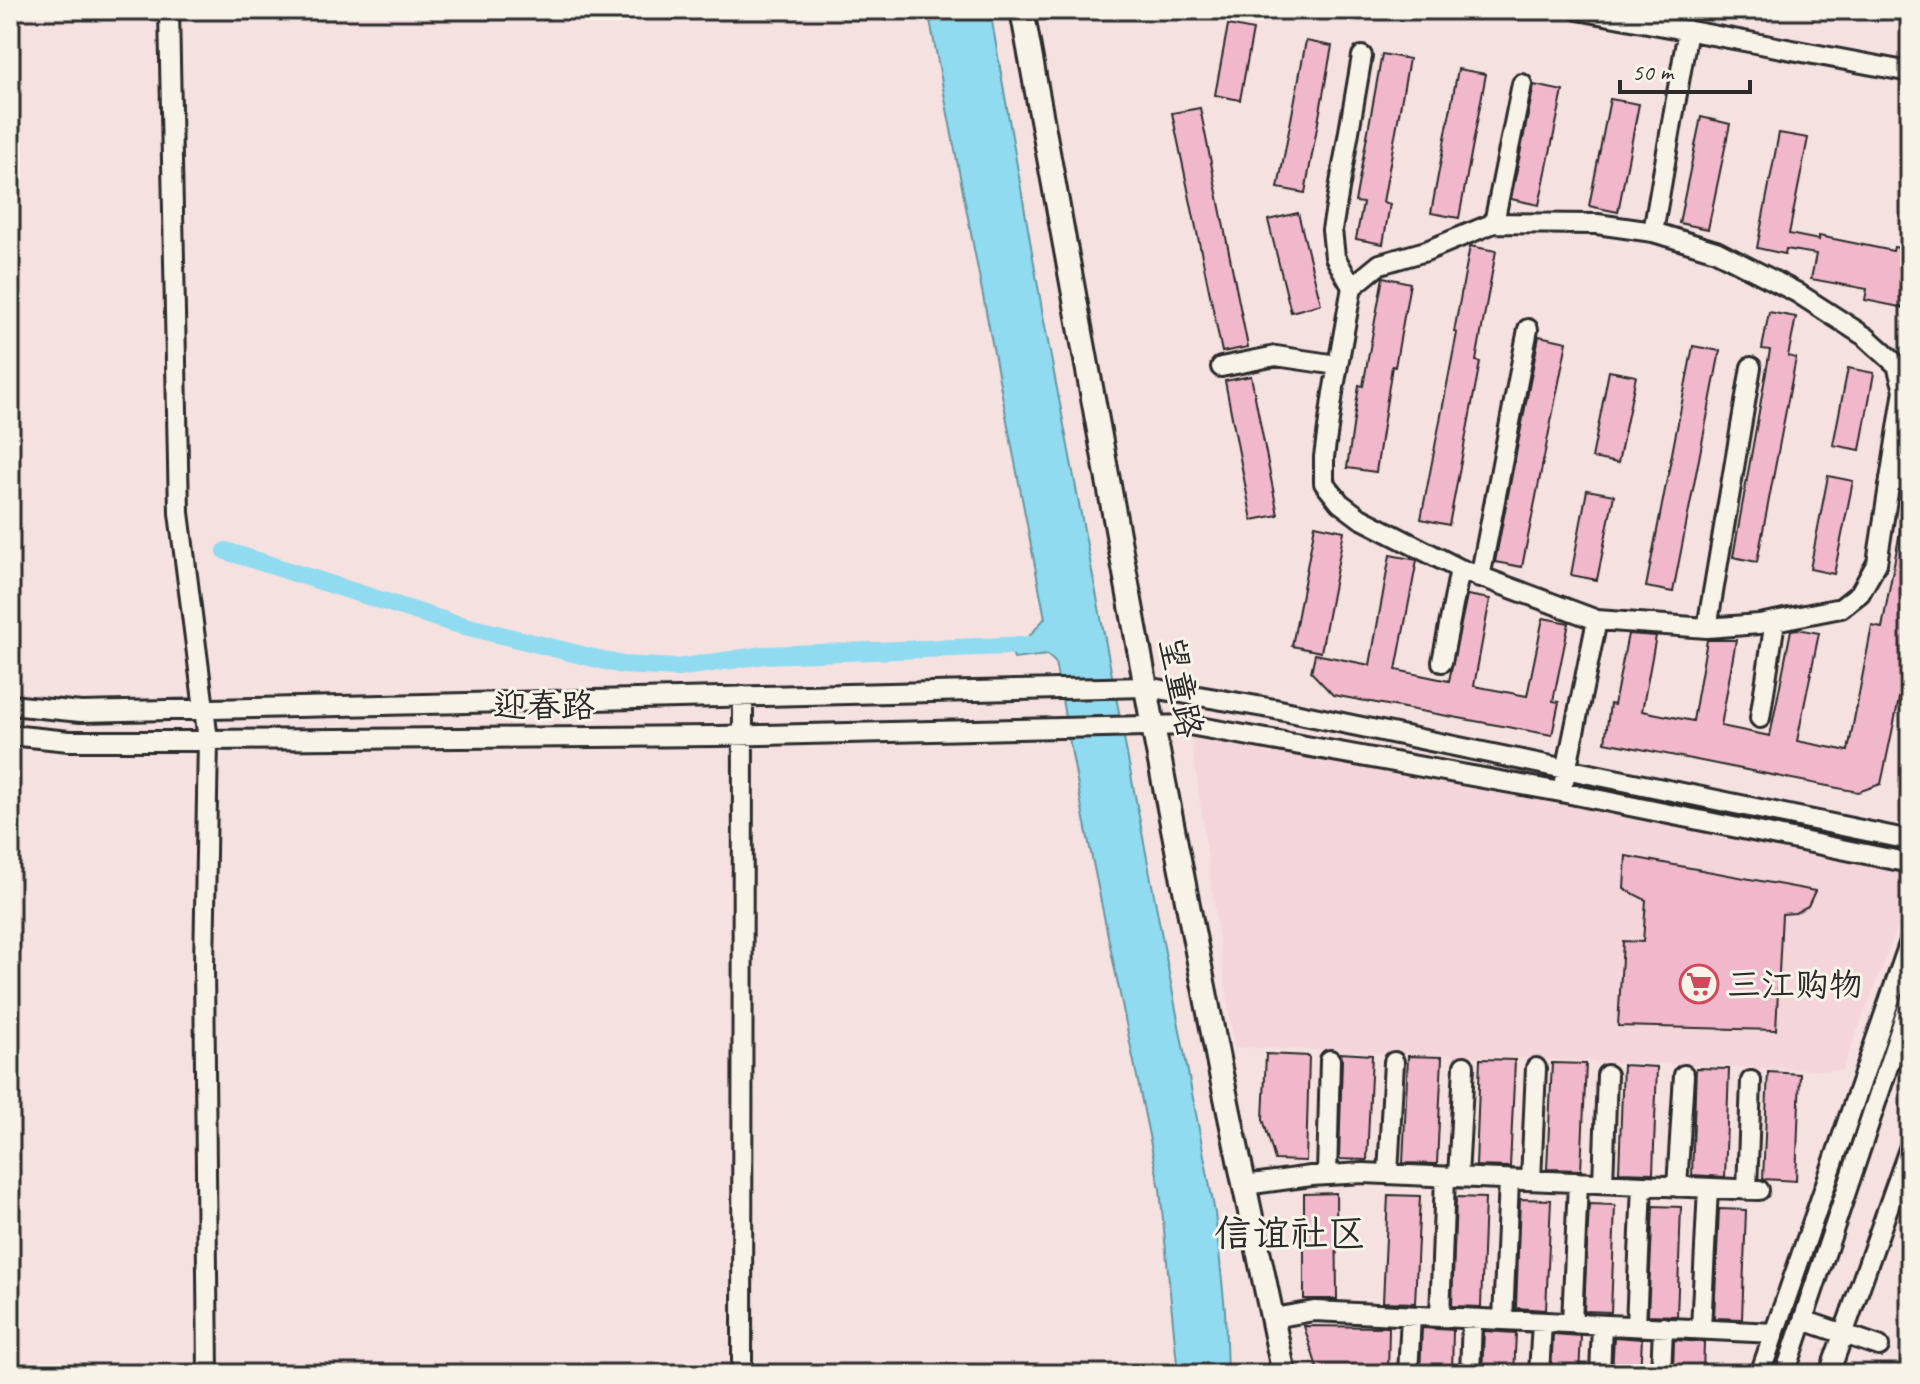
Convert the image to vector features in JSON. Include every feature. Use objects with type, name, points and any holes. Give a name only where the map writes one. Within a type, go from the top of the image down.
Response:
[{"type":"main road","name":"望童路","points":[[1022,10],[1153,726],[1284,1374]]},
{"type":"street","points":[[169,10],[179,513],[208,740],[204,966],[208,1374]]},
{"type":"street","points":[[1590,11],[1910,72]]},
{"type":"street","points":[[1653,232],[1688,30]]},
{"type":"street","points":[[1352,287],[1335,257],[1332,230],[1362,56]]},
{"type":"street","points":[[1494,223],[1522,84]]},
{"type":"street","points":[[1494,223],[1597,224],[1653,232],[1716,251],[1796,292],[1866,337],[1897,365],[1904,390],[1877,563],[1860,593],[1841,608],[1775,621],[1707,628],[1597,620],[1460,569],[1360,518],[1340,503],[1324,483],[1324,457],[1352,287],[1380,264],[1426,251],[1494,223]]},
{"type":"street","points":[[1480,578],[1528,329]]},
{"type":"street","points":[[1221,367],[1276,356],[1337,365]]},
{"type":"street","points":[[1707,628],[1751,367]]},
{"type":"street","points":[[1890,478],[1910,482]]},
{"type":"street","points":[[1442,662],[1460,569]]},
{"type":"street","points":[[1561,792],[1597,620]]},
{"type":"street","points":[[1760,718],[1775,621]]},
{"type":"street","name":"迎春路","points":[[10,705],[81,712],[1146,687],[1275,709],[1910,840]]},
{"type":"street","points":[[742,1374],[743,696]]},
{"type":"street","name":"迎春路","points":[[10,735],[69,741],[742,736],[1189,725],[1561,792],[1910,863]]},
{"type":"street","points":[[1760,1374],[1910,941]]},
{"type":"street","points":[[1785,1374],[1910,1001]]},
{"type":"street","points":[[1327,1175],[1330,1060]]},
{"type":"street","points":[[1388,1174],[1394,1062]]},
{"type":"street","points":[[1440,1317],[1464,1066]]},
{"type":"street","points":[[1531,1180],[1536,1068]]},
{"type":"street","points":[[1603,1183],[1607,1075]]},
{"type":"street","points":[[1677,1187],[1684,1075]]},
{"type":"street","points":[[1245,1185],[1327,1175],[1388,1174],[1753,1190],[1751,1081]]},
{"type":"street","points":[[1829,1374],[1910,1146]]},
{"type":"street","points":[[1503,1320],[1509,1180]]},
{"type":"street","points":[[1572,1323],[1578,1182]]},
{"type":"street","points":[[1636,1326],[1642,1185]]},
{"type":"street","points":[[1701,1329],[1708,1188]]},
{"type":"street","points":[[1273,1318],[1314,1311],[1774,1333]]},
{"type":"street","points":[[1408,1374],[1411,1316]]},
{"type":"street","points":[[1470,1374],[1472,1319]]},
{"type":"street","points":[[1803,1320],[1879,1346]]},
{"type":"street","points":[[1539,1374],[1542,1322]]},
{"type":"street","points":[[1600,1374],[1602,1325]]},
{"type":"street","points":[[1661,1374],[1663,1327]]},
{"type":"shaded area","points":[[1191,737],[1910,866],[1910,895],[1842,1071],[1234,1047]]},
{"type":"water","points":[[928,10],[990,10],[1044,321],[1215,1213],[1225,1310],[1227,1374],[1178,1374],[1160,1189],[1055,662],[1047,655],[1014,659],[1008,638],[1027,639],[1045,618]]},
{"type":"building","points":[[1228,25],[1253,30],[1240,100],[1215,95]]},
{"type":"building","points":[[1306,41],[1332,46],[1305,193],[1278,188]]},
{"type":"building","points":[[1382,54],[1409,59],[1383,202],[1390,204],[1383,244],[1356,239],[1363,203],[1355,202]]},
{"type":"building","points":[[1458,69],[1486,74],[1459,218],[1431,213]]},
{"type":"building","points":[[1534,85],[1563,91],[1539,205],[1511,199]]},
{"type":"building","points":[[1610,99],[1639,104],[1618,212],[1589,206]]},
{"type":"building","points":[[1200,108],[1248,347],[1222,352],[1172,113]]},
{"type":"building","points":[[1701,117],[1730,124],[1708,229],[1679,223]]},
{"type":"building","points":[[1779,133],[1808,138],[1789,234],[1819,240],[1819,236],[1893,251],[1894,247],[1910,250],[1910,309],[1865,300],[1867,289],[1811,279],[1816,254],[1786,249],[1785,254],[1757,248]]},
{"type":"building","points":[[1298,213],[1321,304],[1291,312],[1268,220]]},
{"type":"building","points":[[1470,246],[1496,251],[1476,361],[1480,362],[1449,525],[1421,519],[1457,333],[1454,332]]},
{"type":"building","points":[[1383,277],[1410,283],[1395,367],[1392,366],[1376,472],[1347,468],[1359,385],[1363,386]]},
{"type":"building","points":[[1769,312],[1796,317],[1788,356],[1796,358],[1757,562],[1733,557],[1770,350],[1762,349]]},
{"type":"building","points":[[1539,336],[1567,342],[1522,567],[1495,562]]},
{"type":"building","points":[[1693,346],[1720,351],[1673,592],[1646,587]]},
{"type":"building","points":[[1848,368],[1874,373],[1860,450],[1833,445]]},
{"type":"building","points":[[1609,371],[1636,376],[1618,463],[1592,458]]},
{"type":"building","points":[[1251,376],[1278,515],[1252,520],[1225,381]]},
{"type":"building","points":[[1828,476],[1853,481],[1834,574],[1810,569]]},
{"type":"building","points":[[1587,490],[1614,495],[1597,580],[1571,575]]},
{"type":"building","points":[[1903,516],[1910,517],[1910,647],[1881,784],[1858,792],[1605,742],[1610,704],[1614,705],[1628,634],[1656,636],[1642,711],[1693,721],[1707,640],[1736,640],[1721,726],[1770,736],[1791,630],[1798,629],[1819,633],[1797,741],[1848,751],[1872,626],[1882,628]]},
{"type":"building","points":[[1315,525],[1344,531],[1321,652],[1292,646]]},
{"type":"building","points":[[1390,555],[1417,560],[1396,670],[1449,681],[1467,595],[1490,599],[1474,686],[1527,696],[1543,618],[1569,623],[1553,701],[1559,702],[1552,735],[1333,695],[1311,672],[1315,654],[1370,665]]},
{"type":"building","name":"三江购物","points":[[1626,856],[1815,891],[1808,906],[1795,913],[1782,914],[1776,1030],[1618,1026],[1623,941],[1643,942],[1646,900],[1624,889]]},
{"type":"building","points":[[1340,1053],[1372,1055],[1367,1160],[1339,1159]]},
{"type":"building","points":[[1266,1054],[1309,1056],[1306,1161],[1275,1160],[1263,1119]]},
{"type":"building","points":[[1408,1056],[1442,1057],[1437,1164],[1403,1163]]},
{"type":"building","points":[[1480,1059],[1515,1060],[1510,1167],[1476,1166]]},
{"type":"building","points":[[1552,1063],[1586,1064],[1581,1170],[1547,1169]]},
{"type":"building","points":[[1623,1065],[1657,1067],[1653,1173],[1619,1172]]},
{"type":"building","points":[[1696,1068],[1729,1069],[1725,1177],[1692,1175]]},
{"type":"building","points":[[1768,1072],[1800,1074],[1796,1181],[1763,1179]]},
{"type":"building","points":[[1336,1193],[1337,1299],[1304,1299],[1304,1194]]},
{"type":"building","points":[[1388,1195],[1420,1196],[1415,1303],[1383,1302]]},
{"type":"building","points":[[1456,1197],[1485,1198],[1481,1307],[1452,1306]]},
{"type":"building","points":[[1520,1199],[1551,1200],[1546,1310],[1516,1308]]},
{"type":"building","points":[[1589,1204],[1615,1205],[1611,1312],[1584,1311]]},
{"type":"building","points":[[1653,1206],[1681,1207],[1677,1316],[1648,1315]]},
{"type":"building","points":[[1719,1209],[1746,1210],[1742,1319],[1714,1318]]},
{"type":"building","points":[[1304,1326],[1389,1327],[1388,1374],[1319,1374]]},
{"type":"building","points":[[1422,1328],[1453,1330],[1452,1374],[1420,1374]]},
{"type":"building","points":[[1484,1331],[1516,1333],[1514,1374],[1482,1374]]},
{"type":"building","points":[[1553,1334],[1581,1336],[1579,1374],[1551,1374]]},
{"type":"building","points":[[1614,1337],[1642,1339],[1640,1374],[1612,1374]]},
{"type":"building","points":[[1674,1340],[1704,1342],[1703,1374],[1673,1374]]},
{"type":"waterway","points":[[226,551],[449,622],[622,665],[677,668],[764,655],[1033,645]]},
{"type":"place","name":"三江购物","points":[[1699,984]]},
{"type":"district","name":"信谊社区","points":[[1290,1233]]}]
